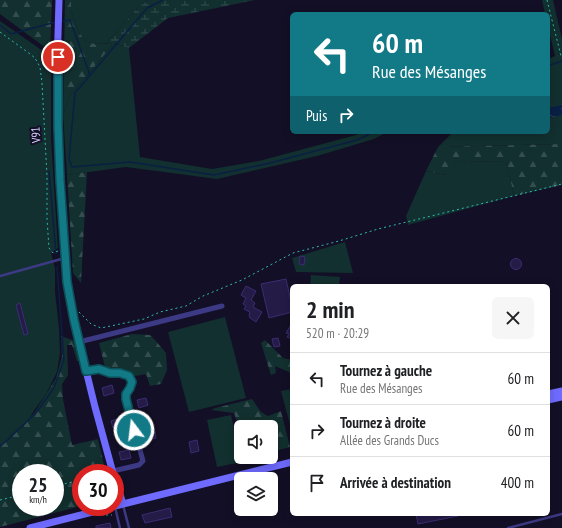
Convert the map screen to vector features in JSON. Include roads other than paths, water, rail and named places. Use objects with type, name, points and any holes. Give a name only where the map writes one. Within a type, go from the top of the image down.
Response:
[{"type":"main road","points":[[59,0],[57,70],[63,253],[71,307],[95,407],[111,464]]},
{"type":"main road","points":[[550,394],[562,391]]},
{"type":"main road","points":[[550,400],[562,397]]},
{"type":"main road","points":[[124,504],[290,462]]},
{"type":"main road","points":[[30,528],[78,516]]},
{"type":"street","points":[[79,342],[222,306]]},
{"type":"street","points":[[86,371],[99,369],[110,373],[120,373],[129,376],[132,382],[126,394],[126,399],[143,461],[139,465],[124,470]]},
{"type":"lane","points":[[0,276],[63,253]]},
{"type":"lane","points":[[124,508],[129,528]]},
{"type":"lane","points":[[508,528],[562,514]]},
{"type":"lane","points":[[117,516],[120,528]]},
{"type":"water","points":[[562,105],[562,115],[550,118],[550,108]]},
{"type":"waterway","points":[[163,0],[147,8],[75,93],[69,159],[72,167],[130,162],[214,175],[270,163],[357,140],[370,134]]},
{"type":"waterway","points":[[63,21],[70,20],[90,75]]},
{"type":"waterway","points":[[0,25],[11,34],[56,22]]},
{"type":"waterway","points":[[550,65],[562,61]]},
{"type":"waterway","points":[[49,171],[56,254]]},
{"type":"waterway","points":[[0,446],[36,413],[54,388],[64,360],[57,267]]}]
